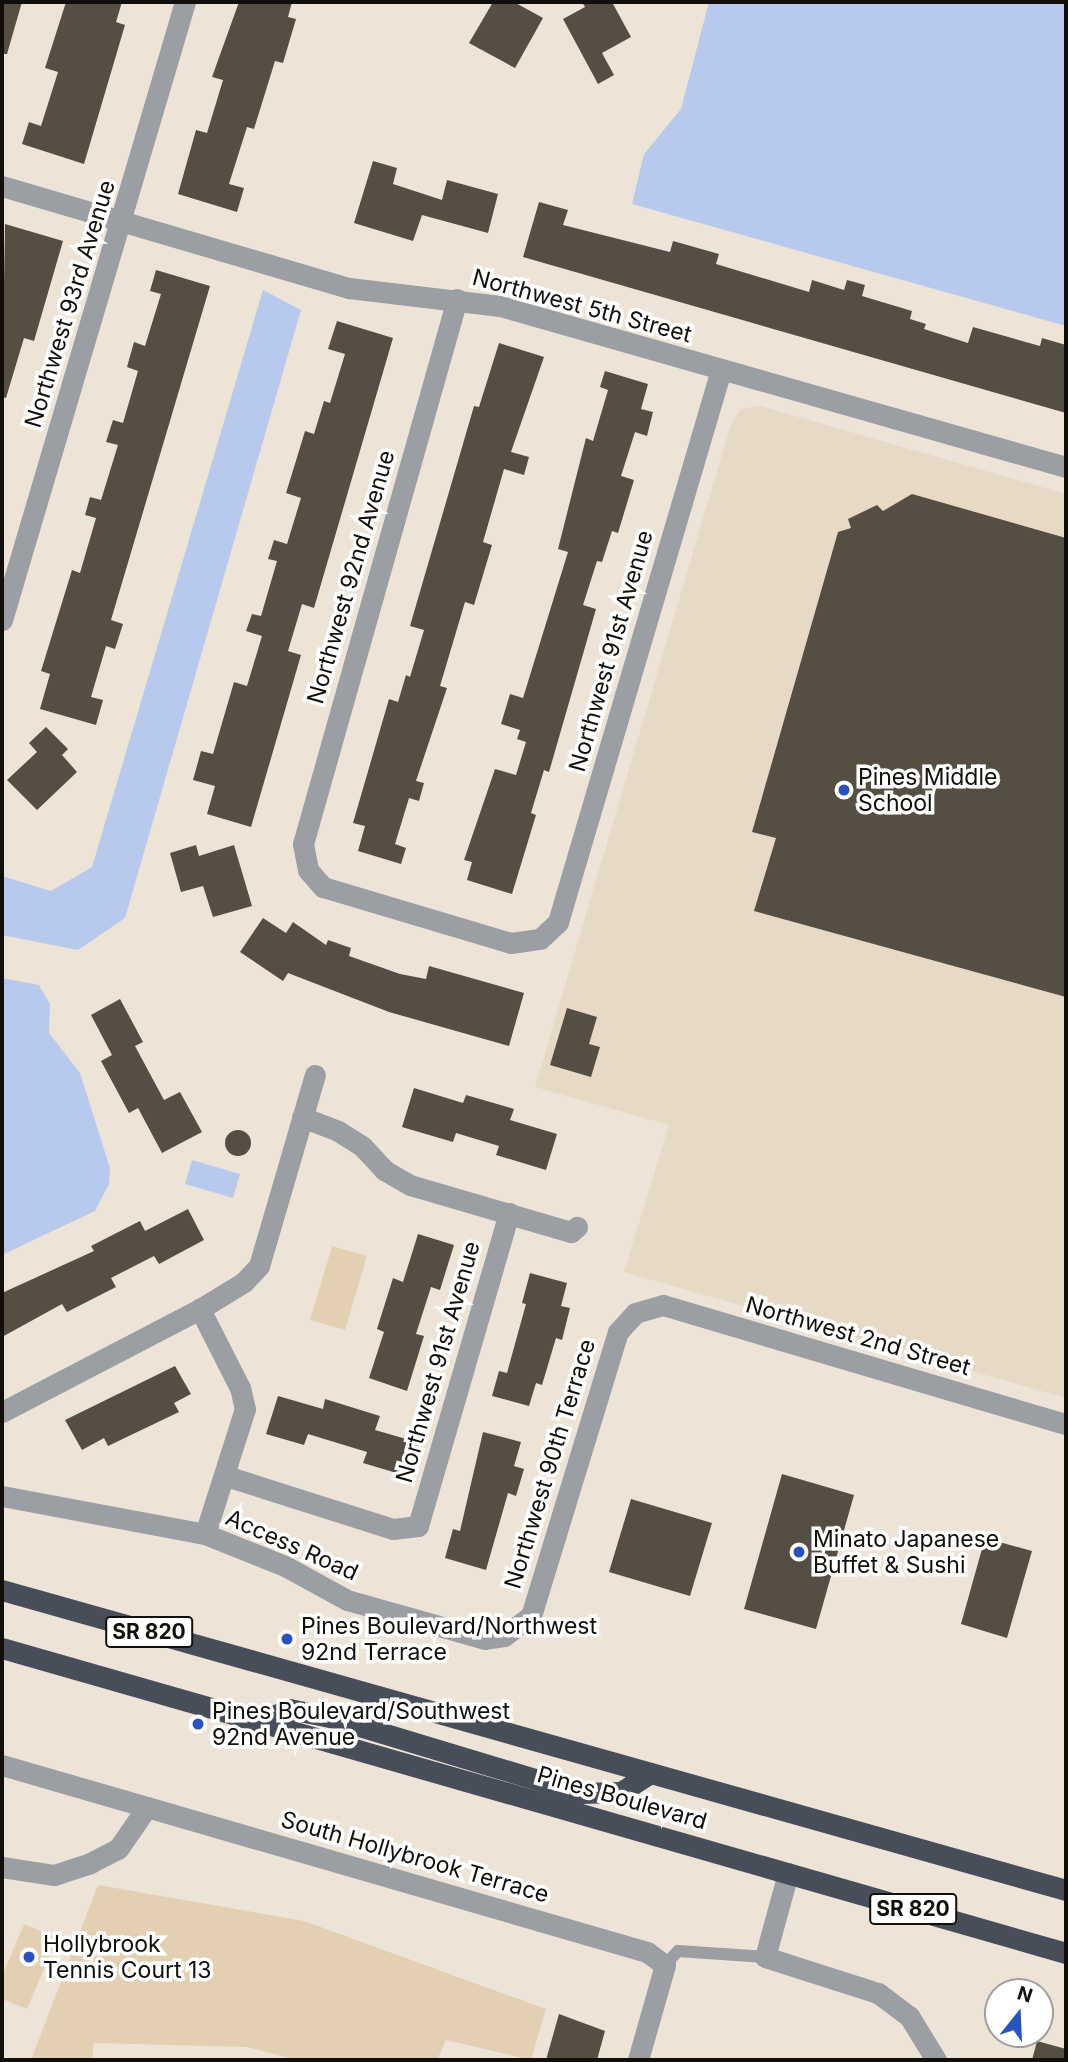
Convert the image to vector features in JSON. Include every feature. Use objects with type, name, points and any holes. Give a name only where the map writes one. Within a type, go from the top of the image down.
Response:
[{"type":"highway","name":"Pines Boulevard","points":[[2,1590],[1066,1890]]},
{"type":"highway","name":"Pines Boulevard","points":[[2,1648],[1066,1953]]},
{"type":"highway","points":[[259,1722],[289,1709],[326,1716],[581,1793],[621,1792],[650,1773]]},
{"type":"street","name":"Northwest 93rd Avenue","points":[[2,620],[123,220],[185,2]]},
{"type":"street","name":"Northwest 5th Street","points":[[2,186],[349,288],[500,306],[1066,467]]},
{"type":"street","name":"Northwest 92nd Avenue","points":[[457,299],[303,844],[308,870],[323,887],[511,943],[540,939]]},
{"type":"street","name":"Northwest 91st Avenue","points":[[540,939],[558,922],[721,370]]},
{"type":"street","points":[[2,1412],[200,1309],[244,1282],[259,1266],[315,1075]]},
{"type":"street","points":[[303,1117],[338,1130],[362,1146],[384,1170],[410,1185],[571,1232],[577,1227]]},
{"type":"street","name":"Northwest 91st Avenue","points":[[226,1476],[393,1530],[418,1526],[509,1213]]},
{"type":"street","name":"Northwest 2nd Street","points":[[635,1313],[663,1305],[1066,1424]]},
{"type":"street","points":[[200,1309],[240,1388],[245,1409],[226,1476],[205,1534]]},
{"type":"street","name":"Northwest 90th Terrace","points":[[515,1629],[531,1616],[618,1332],[635,1313]]},
{"type":"street","name":"Access Road","points":[[2,1496],[205,1534],[285,1566],[347,1600],[485,1639],[515,1629]]},
{"type":"street","name":"South Hollybrook Terrace","points":[[2,1765],[647,1952],[665,1965]]},
{"type":"street","points":[[2,1867],[54,1875],[90,1863],[118,1849],[147,1807]]},
{"type":"street","points":[[788,1873],[765,1957],[878,1993],[909,2016],[936,2060]]},
{"type":"street","points":[[638,2060],[665,1965]]},
{"type":"lane","points":[[665,1965],[678,1951],[765,1957]]},
{"type":"shaded area","name":"Pines Middle School","points":[[760,406],[1066,494],[1066,1398],[624,1272],[669,1125],[535,1087],[731,424],[741,409]]},
{"type":"shaded area","points":[[332,1246],[367,1256],[345,1330],[310,1320]]},
{"type":"shaded area","points":[[98,1885],[304,1921],[546,2009],[531,2060],[446,2040],[437,2060],[296,2060],[247,2047],[94,2043],[92,2060],[31,2060]]},
{"type":"shaded area","name":"Hollybrook Tennis Court 13","points":[[24,1924],[57,1938],[27,2009],[2,1999],[2,1976]]},
{"type":"water","points":[[709,2],[1066,2],[1066,326],[632,204],[644,154],[681,109]]},
{"type":"water","points":[[263,290],[301,310],[125,918],[78,950],[2,935],[2,876],[51,891],[92,867]]},
{"type":"water","points":[[2,978],[39,985],[50,1004],[49,1033],[80,1073],[110,1168],[109,1184],[95,1211],[2,1255]]},
{"type":"water","points":[[192,1160],[240,1174],[233,1198],[185,1184]]},
{"type":"building","points":[[2,2],[22,2],[7,54],[2,54]]},
{"type":"building","points":[[66,2],[122,2],[116,22],[125,25],[84,164],[22,144],[29,122],[41,126],[58,72],[45,68]]},
{"type":"building","points":[[239,2],[292,2],[288,17],[296,19],[283,63],[275,61],[254,129],[247,127],[229,184],[244,188],[237,212],[178,194],[196,130],[207,133],[223,80],[212,77]]},
{"type":"building","points":[[493,2],[514,2],[543,18],[515,68],[469,43]]},
{"type":"building","points":[[582,2],[612,2],[631,37],[602,53],[614,75],[598,84],[563,19],[585,7]]},
{"type":"building","points":[[373,161],[397,168],[393,184],[442,200],[447,180],[498,194],[488,233],[422,215],[413,241],[354,223]]},
{"type":"building","points":[[539,202],[568,210],[563,225],[670,252],[673,241],[719,254],[716,264],[809,292],[812,280],[844,290],[847,280],[865,285],[862,296],[912,311],[910,319],[926,324],[924,329],[968,343],[973,327],[1040,346],[1042,338],[1066,345],[1066,413],[523,257]]},
{"type":"building","points":[[5,224],[63,241],[34,341],[24,338],[6,398],[2,397]]},
{"type":"building","points":[[156,270],[210,286],[111,620],[123,624],[115,649],[106,646],[91,697],[103,700],[96,725],[40,709],[50,674],[41,671],[72,570],[80,573],[96,518],[85,515],[90,497],[101,500],[118,445],[106,442],[113,420],[123,423],[138,371],[127,367],[134,342],[145,346],[161,294],[150,291]]},
{"type":"building","points":[[337,321],[393,338],[314,608],[302,604],[288,651],[301,655],[251,827],[207,814],[215,786],[193,780],[201,751],[213,754],[234,682],[247,686],[262,636],[246,631],[252,614],[261,616],[277,561],[268,559],[274,540],[287,544],[301,498],[286,493],[305,431],[314,434],[324,401],[330,403],[345,354],[328,349]]},
{"type":"building","points":[[499,343],[544,357],[511,452],[529,457],[524,475],[504,469],[483,542],[492,545],[474,605],[465,602],[440,686],[447,688],[416,781],[424,783],[419,801],[409,798],[395,844],[406,848],[401,864],[358,851],[365,826],[353,823],[389,699],[398,702],[406,675],[410,677],[424,630],[410,626],[474,406],[479,407]]},
{"type":"building","points":[[605,371],[648,384],[641,409],[653,412],[647,436],[635,432],[621,476],[634,480],[618,533],[612,531],[602,562],[597,561],[583,605],[596,609],[549,772],[544,770],[531,813],[536,815],[512,894],[467,880],[472,862],[464,860],[495,769],[516,775],[526,742],[517,739],[520,730],[501,724],[510,694],[523,698],[568,552],[558,549],[586,438],[593,441],[608,390],[600,387]]},
{"type":"building","name":"Pines Middle School","points":[[912,494],[1066,538],[1066,997],[754,911],[776,838],[752,832],[838,532],[851,528],[848,519],[877,505],[883,511]]},
{"type":"building","points":[[46,727],[68,749],[62,755],[77,772],[37,810],[7,780],[37,752],[29,743]]},
{"type":"building","points":[[196,845],[199,856],[234,845],[252,906],[213,917],[203,886],[181,892],[170,853]]},
{"type":"building","points":[[263,918],[286,933],[293,922],[326,945],[328,940],[351,948],[349,956],[400,974],[426,979],[429,966],[524,993],[509,1046],[389,1012],[288,973],[283,981],[240,952]]},
{"type":"building","points":[[120,999],[143,1042],[135,1046],[164,1100],[180,1092],[202,1132],[162,1153],[138,1108],[129,1113],[101,1061],[112,1055],[91,1015]]},
{"type":"building","points":[[567,1008],[597,1017],[589,1044],[600,1047],[591,1077],[550,1065]]},
{"type":"building","points":[[414,1088],[463,1103],[466,1095],[514,1109],[510,1120],[557,1134],[546,1170],[496,1155],[499,1146],[456,1133],[453,1142],[402,1127]]},
{"type":"building","points":[[238,1130],[247,1134],[251,1143],[247,1152],[238,1156],[229,1152],[225,1143],[229,1134]]},
{"type":"building","points":[[188,1209],[204,1240],[159,1264],[154,1256],[111,1278],[116,1287],[67,1312],[62,1304],[2,1337],[2,1293],[94,1251],[91,1246],[140,1221],[145,1231]]},
{"type":"building","points":[[418,1234],[454,1245],[440,1290],[431,1287],[416,1334],[424,1336],[407,1391],[369,1378],[384,1332],[377,1329],[393,1278],[403,1282]]},
{"type":"building","points":[[530,1273],[567,1283],[561,1306],[570,1308],[562,1340],[556,1338],[542,1385],[536,1383],[529,1406],[492,1396],[499,1371],[507,1373],[526,1304],[522,1303]]},
{"type":"building","points":[[175,1366],[191,1394],[174,1403],[179,1412],[108,1446],[104,1438],[82,1450],[65,1420]]},
{"type":"building","points":[[278,1396],[323,1409],[325,1399],[380,1416],[375,1430],[420,1443],[410,1477],[363,1463],[367,1452],[308,1434],[304,1445],[266,1434]]},
{"type":"building","points":[[483,1432],[521,1442],[514,1466],[524,1469],[516,1496],[508,1493],[486,1570],[445,1558],[453,1529],[460,1531]]},
{"type":"building","name":"Minato Japanese Buffet & Sushi","points":[[782,1474],[854,1495],[816,1629],[744,1609]]},
{"type":"building","points":[[631,1499],[712,1523],[690,1596],[609,1572]]},
{"type":"building","points":[[985,1538],[1032,1551],[1007,1638],[961,1624]]},
{"type":"building","points":[[559,2014],[605,2031],[597,2060],[546,2060]]},
{"type":"building","points":[[1054,2046],[1066,2049],[1066,2060],[1032,2060],[1035,2048],[1054,2048]]},
{"type":"place","name":"Pines Middle School","points":[[844,790]]},
{"type":"place","name":"Minato Japanese Buffet & Sushi","points":[[799,1552]]},
{"type":"place","name":"Pines Boulevard/Northwest 92nd Terrace","points":[[287,1639]]},
{"type":"place","name":"Pines Boulevard/Southwest 92nd Avenue","points":[[198,1724]]},
{"type":"place","name":"Hollybrook Tennis Court 13","points":[[29,1957]]}]
